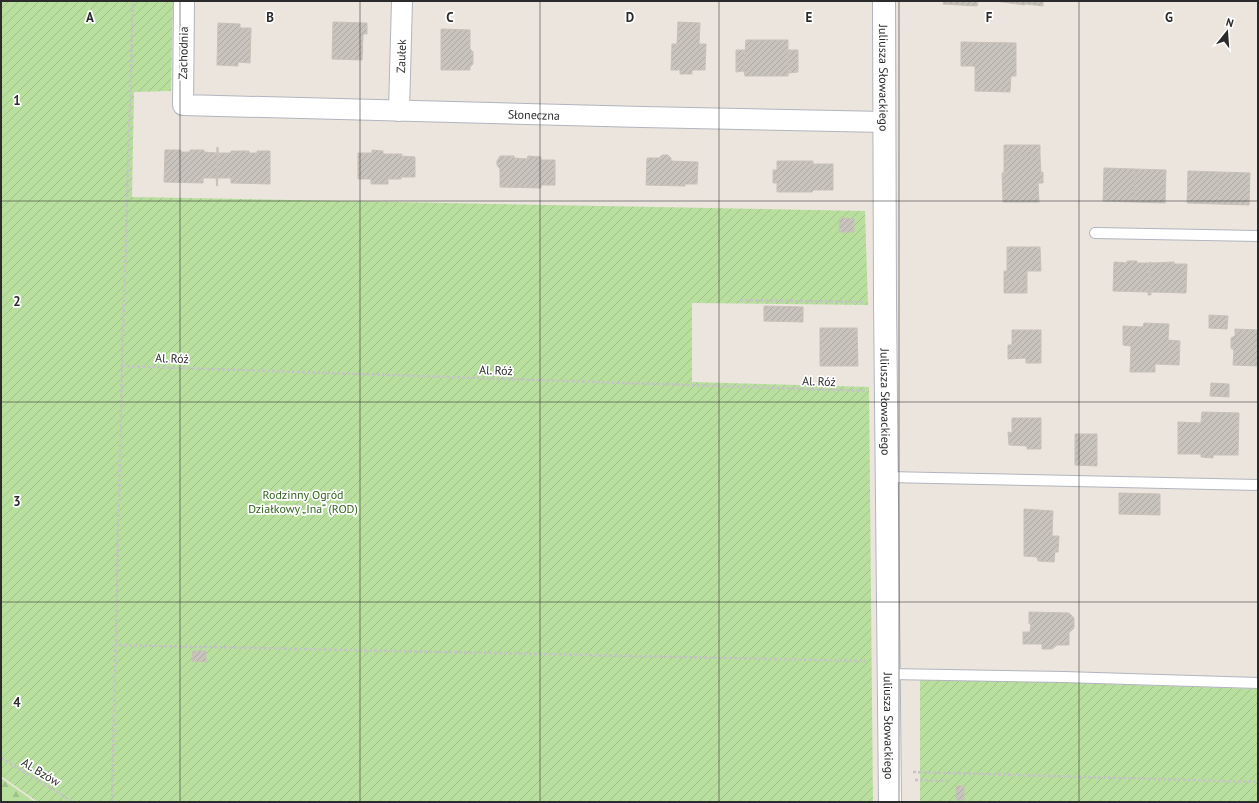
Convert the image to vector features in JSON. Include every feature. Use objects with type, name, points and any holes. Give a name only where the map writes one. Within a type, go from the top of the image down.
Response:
[{"type":"street","name":"Zachodnia","points":[[182,105],[184,1]]},
{"type":"street","name":"Zaułek","points":[[399,111],[402,1]]},
{"type":"street","name":"Juliusza Słowackiego","points":[[884,1],[885,302],[890,802]]},
{"type":"street","name":"Słoneczna","points":[[182,105],[885,122]]},
{"type":"lane","points":[[1095,233],[1258,236]]},
{"type":"lane","points":[[887,477],[1258,485]]},
{"type":"lane","points":[[889,674],[1064,677],[1258,683]]},
{"type":"path","points":[[112,802],[114,645],[133,1]]},
{"type":"path","points":[[740,300],[885,302]]},
{"type":"path","name":"Al. Róż","points":[[122,366],[869,392]]},
{"type":"path","points":[[114,645],[872,661]]},
{"type":"path","name":"Al. Bzów","points":[[1,758],[72,802]]},
{"type":"path","points":[[890,772],[1258,782]]},
{"type":"path","points":[[915,780],[950,781]]},
{"type":"green space","name":"Rodzinny Ogród Działkowy „Ina“ (ROD)","points":[[1,1],[173,1],[171,91],[134,92],[132,197],[865,211],[868,305],[692,303],[692,382],[869,387],[873,802],[38,802],[1,776]]},
{"type":"green space","points":[[920,678],[1258,689],[1258,802],[920,802]]},
{"type":"green space","points":[[1,778],[35,802],[1,802]]},
{"type":"building","points":[[944,1],[978,1],[977,6],[943,4]]},
{"type":"building","points":[[994,1],[1026,1],[1025,5]]},
{"type":"building","points":[[1026,1],[1043,1],[1043,6],[1026,4]]},
{"type":"building","points":[[333,22],[367,23],[367,34],[363,34],[362,60],[332,59]]},
{"type":"building","points":[[678,22],[700,23],[699,44],[706,44],[705,70],[692,70],[692,74],[680,74],[680,70],[671,70],[672,44],[677,44]]},
{"type":"building","points":[[218,23],[240,24],[240,28],[251,28],[250,63],[238,62],[238,66],[217,65]]},
{"type":"building","points":[[441,29],[470,30],[470,49],[473,52],[473,64],[470,67],[470,70],[441,70]]},
{"type":"building","points":[[746,40],[788,40],[788,76],[745,76]]},
{"type":"building","points":[[961,42],[1016,43],[1016,76],[1011,76],[1010,92],[975,91],[975,66],[961,66]]},
{"type":"building","points":[[736,50],[745,50],[744,71],[736,72]]},
{"type":"building","points":[[788,50],[798,50],[798,72],[788,73]]},
{"type":"building","points":[[1004,145],[1040,145],[1040,156],[1004,157]]},
{"type":"building","points":[[218,147],[218,153],[249,151],[249,153],[257,153],[257,151],[270,151],[270,184],[231,183],[231,178],[218,178],[217,186]]},
{"type":"building","points":[[165,150],[181,150],[181,152],[190,152],[190,150],[204,150],[204,152],[217,153],[217,186],[216,178],[203,178],[203,183],[164,182]]},
{"type":"building","points":[[372,150],[383,151],[383,154],[402,154],[401,156],[415,157],[415,177],[388,179],[388,184],[371,184],[371,179],[358,179],[358,153],[372,153]]},
{"type":"building","points":[[662,155],[668,155],[671,158],[671,161],[698,162],[697,184],[685,184],[685,186],[646,185],[647,158],[659,158]]},
{"type":"building","points":[[500,156],[514,156],[514,158],[527,159],[528,156],[541,157],[541,160],[555,160],[555,185],[541,185],[541,188],[500,187],[500,169],[497,165],[497,161]]},
{"type":"building","points":[[1040,156],[1041,173],[1043,172],[1043,183],[1038,183],[1039,202],[1003,202],[1002,173],[1004,173],[1004,157]]},
{"type":"building","points":[[777,161],[813,161],[813,164],[833,164],[833,190],[813,190],[812,192],[777,192],[777,183],[773,183],[773,170],[777,170]]},
{"type":"building","points":[[1104,168],[1135,169],[1134,202],[1103,201]]},
{"type":"building","points":[[1135,169],[1166,170],[1165,203],[1134,202]]},
{"type":"building","points":[[1188,171],[1219,172],[1218,204],[1187,203]]},
{"type":"building","points":[[1219,172],[1250,173],[1249,205],[1218,204]]},
{"type":"building","points":[[840,218],[854,219],[854,232],[839,232]]},
{"type":"building","points":[[1007,247],[1040,247],[1041,271],[1027,271],[1027,281],[1004,281],[1004,271],[1007,271]]},
{"type":"building","points":[[1127,261],[1137,261],[1137,263],[1150,262],[1150,295],[1148,295],[1148,292],[1113,291],[1114,262],[1127,263]]},
{"type":"building","points":[[1150,262],[1174,262],[1174,264],[1187,264],[1186,293],[1151,292],[1150,295]]},
{"type":"building","points":[[1004,281],[1027,281],[1027,293],[1004,293]]},
{"type":"building","points":[[764,306],[803,307],[803,322],[764,321]]},
{"type":"building","points":[[1209,315],[1228,316],[1227,329],[1209,328]]},
{"type":"building","points":[[1144,323],[1169,324],[1168,340],[1180,341],[1179,365],[1155,364],[1155,372],[1130,372],[1131,346],[1123,345],[1123,326],[1143,327]]},
{"type":"building","points":[[820,328],[857,328],[858,366],[820,366]]},
{"type":"building","points":[[1235,329],[1258,330],[1258,366],[1233,365],[1234,350],[1231,348],[1231,338],[1235,336]]},
{"type":"building","points":[[1012,330],[1041,330],[1041,363],[1026,363],[1026,358],[1008,359],[1008,345],[1012,345]]},
{"type":"building","points":[[1211,383],[1229,384],[1229,397],[1210,396]]},
{"type":"building","points":[[1202,412],[1239,413],[1238,455],[1213,455],[1213,458],[1201,457],[1201,454],[1178,454],[1178,422],[1201,423]]},
{"type":"building","points":[[1012,418],[1041,418],[1041,449],[1027,449],[1027,446],[1009,445],[1008,432],[1012,433]]},
{"type":"building","points":[[1075,434],[1097,434],[1097,466],[1075,465]]},
{"type":"building","points":[[1119,493],[1160,494],[1160,515],[1119,514]]},
{"type":"building","points":[[1024,509],[1053,511],[1052,536],[1059,536],[1058,552],[1055,552],[1054,562],[1038,561],[1037,557],[1024,556]]},
{"type":"building","points":[[1029,612],[1069,613],[1074,618],[1074,628],[1069,633],[1069,645],[1057,645],[1052,649],[1042,649],[1042,644],[1023,644],[1023,632],[1030,632],[1031,624],[1029,624]]},
{"type":"building","points":[[193,651],[206,651],[206,662],[192,661]]},
{"type":"building","points":[[956,786],[964,786],[964,800],[956,800]]}]
